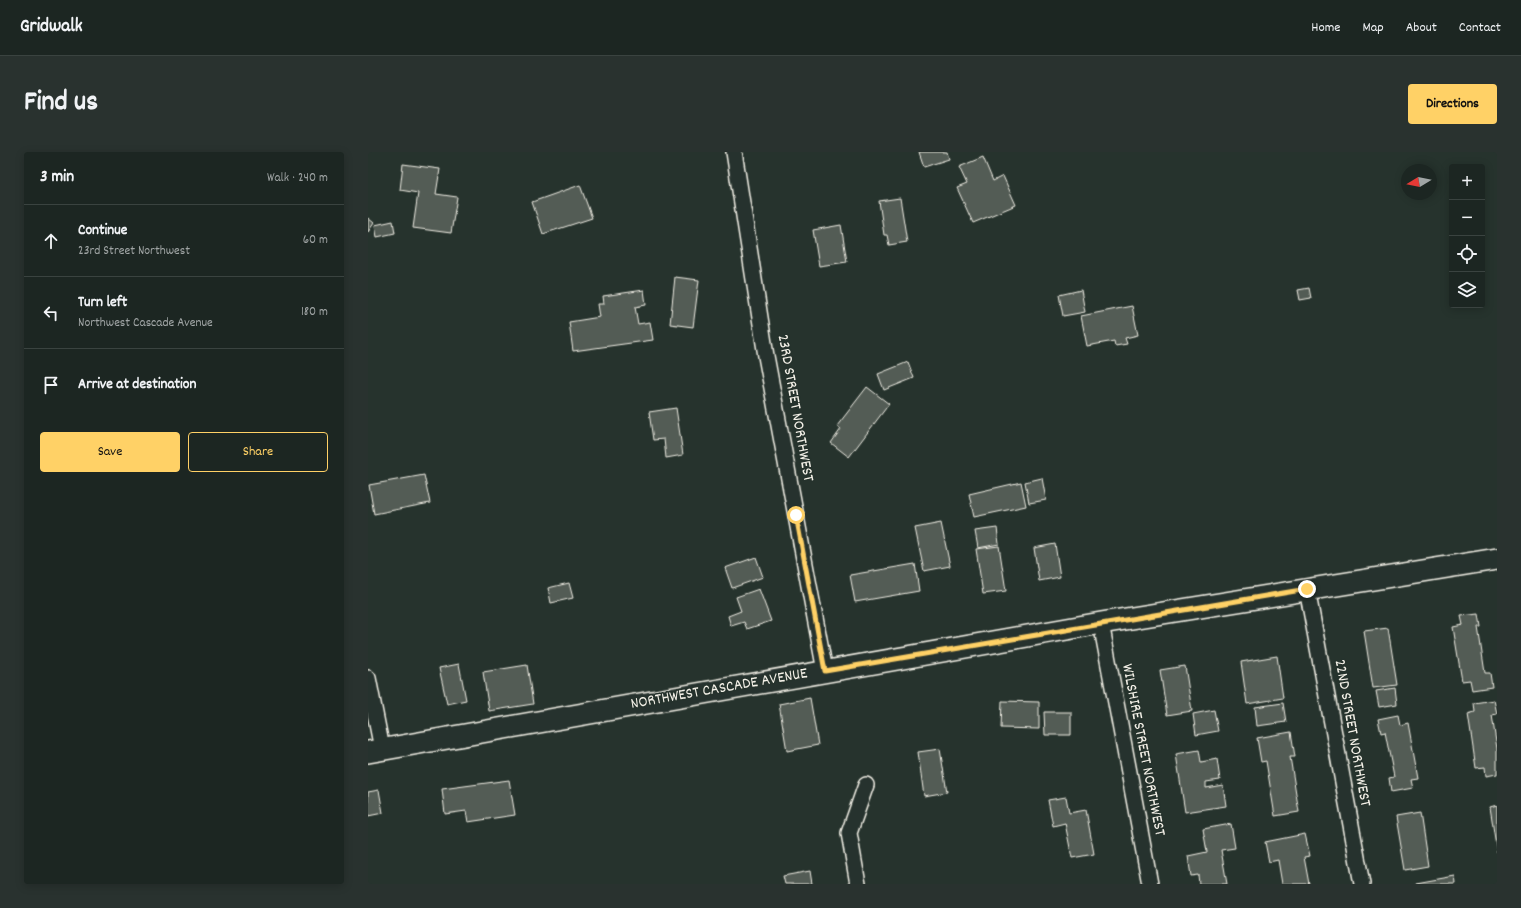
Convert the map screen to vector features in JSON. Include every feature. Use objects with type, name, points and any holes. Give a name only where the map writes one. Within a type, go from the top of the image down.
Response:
[{"type":"street","name":"23RD STREET NORTHWEST","points":[[734,152],[766,356],[825,671]]},
{"type":"street","name":"NORTHWEST CASCADE AVENUE","points":[[375,751],[1101,623],[1497,559]]},
{"type":"street","name":"22ND STREET NORTHWEST","points":[[1307,589],[1362,884]]},
{"type":"street","name":"WILSHIRE STREET NORTHWEST","points":[[1101,623],[1150,884]]},
{"type":"street","points":[[368,678],[375,751]]},
{"type":"street","points":[[858,884],[849,833],[866,785]]},
{"type":"building","points":[[919,152],[947,152],[949,159],[924,167]]},
{"type":"building","points":[[983,157],[993,181],[1003,176],[1016,205],[973,223],[957,188],[967,184],[959,167]]},
{"type":"building","points":[[403,164],[440,169],[436,194],[457,197],[451,233],[413,228],[418,193],[400,190]]},
{"type":"building","points":[[580,185],[592,218],[543,234],[532,202]]},
{"type":"building","points":[[900,198],[907,242],[889,245],[887,235],[884,235],[879,201]]},
{"type":"building","points":[[368,218],[374,223],[368,232]]},
{"type":"building","points":[[393,221],[395,233],[377,237],[375,225]]},
{"type":"building","points":[[841,225],[847,262],[819,266],[813,230]]},
{"type":"building","points":[[675,277],[699,280],[693,327],[670,324]]},
{"type":"building","points":[[1309,288],[1311,298],[1300,300],[1298,290]]},
{"type":"building","points":[[644,290],[646,305],[635,307],[638,324],[650,322],[653,340],[573,351],[569,322],[600,317],[598,304],[604,304],[603,296]]},
{"type":"building","points":[[1081,290],[1085,312],[1063,316],[1059,295]]},
{"type":"building","points":[[1132,306],[1138,335],[1125,338],[1127,344],[1115,346],[1114,341],[1087,346],[1081,316]]},
{"type":"building","points":[[908,362],[914,378],[884,390],[878,374]]},
{"type":"building","points":[[867,387],[889,404],[849,457],[831,443],[841,429],[837,426]]},
{"type":"building","points":[[676,408],[683,455],[666,458],[664,439],[653,440],[649,412]]},
{"type":"building","points":[[424,475],[430,503],[374,514],[369,485]]},
{"type":"building","points":[[1042,478],[1046,500],[1029,503],[1025,482]]},
{"type":"building","points":[[1021,482],[1026,506],[974,517],[969,494]]},
{"type":"building","points":[[941,523],[950,566],[924,571],[915,528]]},
{"type":"building","points":[[997,528],[999,544],[978,548],[975,531]]},
{"type":"building","points":[[1055,544],[1060,577],[1039,581],[1034,548]]},
{"type":"building","points":[[999,546],[1006,591],[983,594],[976,549]]},
{"type":"building","points":[[756,557],[763,577],[732,588],[725,568]]},
{"type":"building","points":[[915,564],[919,591],[855,602],[850,575]]},
{"type":"building","points":[[569,583],[573,598],[551,603],[548,588]]},
{"type":"building","points":[[759,589],[771,621],[747,629],[744,622],[731,626],[728,616],[741,611],[736,597]]},
{"type":"building","points":[[1479,614],[1481,627],[1478,627],[1485,673],[1490,673],[1492,687],[1472,690],[1470,680],[1462,681],[1453,627],[1463,625],[1461,616]]},
{"type":"building","points":[[1388,628],[1397,685],[1373,688],[1364,631]]},
{"type":"building","points":[[1277,656],[1283,698],[1247,704],[1241,662]]},
{"type":"building","points":[[459,664],[466,700],[447,704],[439,668]]},
{"type":"building","points":[[527,665],[533,704],[489,711],[483,672]]},
{"type":"building","points":[[1185,666],[1192,711],[1167,715],[1160,670]]},
{"type":"building","points":[[1395,688],[1397,704],[1379,707],[1376,691]]},
{"type":"building","points":[[810,698],[818,745],[787,751],[779,704]]},
{"type":"building","points":[[1494,700],[1497,714],[1492,715],[1497,749],[1497,774],[1486,776],[1485,767],[1476,768],[1468,714],[1475,712],[1474,703]]},
{"type":"building","points":[[1002,701],[1039,702],[1039,729],[1001,728]]},
{"type":"building","points":[[1283,703],[1286,722],[1257,726],[1255,707]]},
{"type":"building","points":[[1214,710],[1218,731],[1196,735],[1193,714]]},
{"type":"building","points":[[1044,712],[1071,712],[1071,735],[1045,735]]},
{"type":"building","points":[[1398,715],[1400,725],[1408,723],[1418,778],[1411,779],[1413,788],[1391,792],[1389,778],[1394,777],[1385,732],[1381,733],[1378,719]]},
{"type":"building","points":[[1291,732],[1295,757],[1290,757],[1299,812],[1275,816],[1266,761],[1261,762],[1257,738]]},
{"type":"building","points":[[940,749],[947,792],[924,796],[918,752]]},
{"type":"building","points":[[1199,750],[1201,762],[1217,759],[1220,780],[1206,782],[1206,788],[1223,785],[1226,806],[1185,812],[1176,754]]},
{"type":"building","points":[[509,780],[515,815],[468,822],[466,811],[445,814],[442,789]]},
{"type":"building","points":[[379,790],[383,813],[368,816],[368,792]]},
{"type":"building","points":[[1066,797],[1069,813],[1086,810],[1094,854],[1072,858],[1065,823],[1053,826],[1048,800]]},
{"type":"building","points":[[1497,805],[1497,852],[1490,807]]},
{"type":"building","points":[[1420,813],[1428,866],[1405,870],[1396,817]]},
{"type":"building","points":[[1231,824],[1235,848],[1221,850],[1227,884],[1199,884],[1198,875],[1191,876],[1188,856],[1207,852],[1203,829]]},
{"type":"building","points":[[1305,834],[1310,856],[1304,857],[1309,884],[1282,884],[1278,860],[1269,862],[1265,842]]},
{"type":"building","points":[[810,871],[812,884],[785,884],[783,876]]},
{"type":"building","points":[[1455,876],[1456,884],[1416,884],[1416,883]]},
{"type":"route","points":[[796,515],[825,671],[1307,589]]}]
